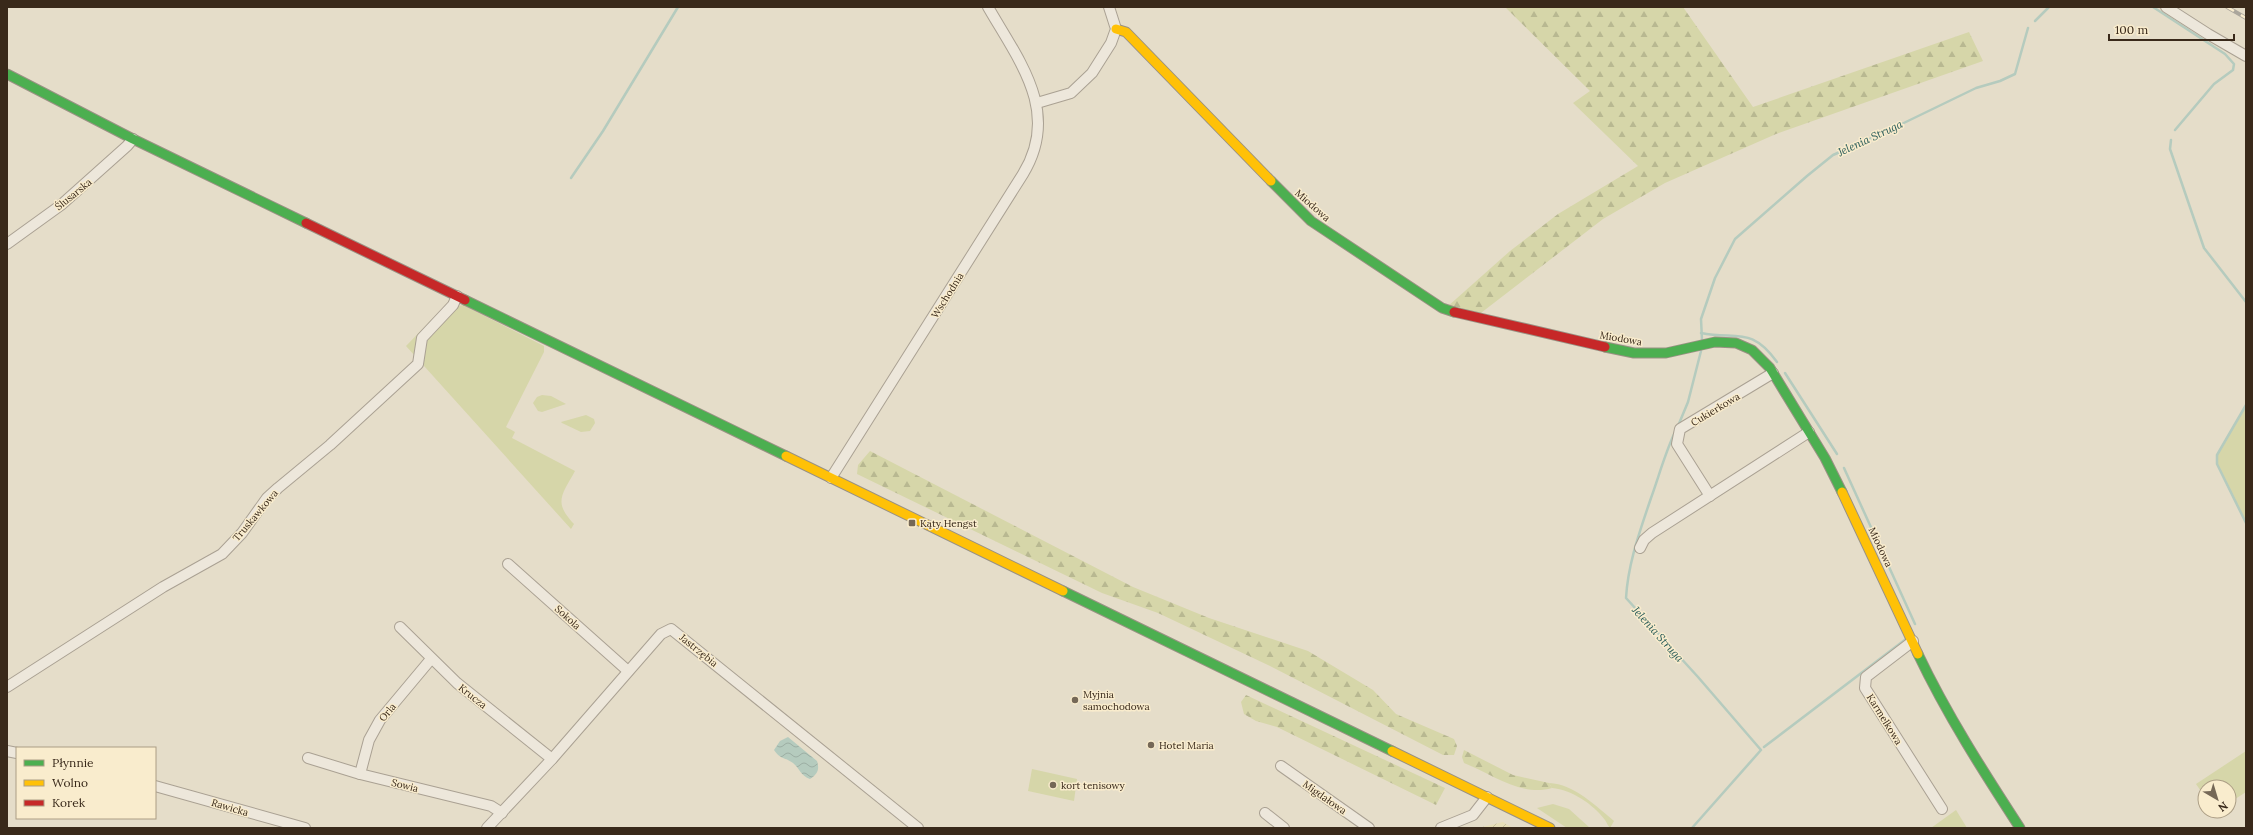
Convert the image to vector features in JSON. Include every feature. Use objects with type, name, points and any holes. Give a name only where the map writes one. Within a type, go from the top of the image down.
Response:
[{"type":"main road","name":"Miodowa","points":[[1116,28],[1126,32],[1218,129],[1312,221],[1442,308],[1470,317],[1634,353],[1666,353],[1715,342],[1736,342],[1752,350],[1773,373],[1826,458],[1868,543],[1937,694],[1963,739],[2020,828]]},
{"type":"main road","points":[[7,74],[43,94],[132,138],[1550,828]]},
{"type":"street","name":"Wschodnia","points":[[831,478],[1026,169],[1036,147],[1039,126],[1037,103],[1026,73],[988,7]]},
{"type":"street","points":[[1037,103],[1064,97],[1080,86],[1092,73],[1111,43],[1116,28],[1110,7]]},
{"type":"street","points":[[2166,7],[2246,56]]},
{"type":"street","name":"Ślusarska","points":[[7,244],[62,205],[122,151],[132,138]]},
{"type":"street","name":"Truskawkowa","points":[[7,687],[163,587],[222,554],[278,488],[330,445],[418,364],[422,338],[453,305],[456,296]]},
{"type":"street","name":"Cukierkowa","points":[[1710,496],[1677,444],[1680,429],[1773,373]]},
{"type":"street","points":[[1640,548],[1644,540],[1652,533],[1809,432]]},
{"type":"street","name":"Sokola","points":[[508,564],[628,671]]},
{"type":"street","name":"Krucza","points":[[400,627],[457,683],[552,759]]},
{"type":"street","name":"Jastrzębia","points":[[487,828],[552,759],[661,634],[671,629],[676,631],[918,828]]},
{"type":"street","name":"Karmelkowa","points":[[1913,641],[1866,676],[1865,688],[1942,809]]},
{"type":"street","name":"Orla","points":[[360,774],[368,740],[380,720],[431,659]]},
{"type":"street","name":"Sowia","points":[[308,758],[360,774],[491,806],[502,813]]},
{"type":"street","name":"Migdałowa","points":[[1281,766],[1369,828]]},
{"type":"street","name":"Rawicka","points":[[156,786],[305,828]]},
{"type":"street","points":[[1445,827],[1472,815],[1487,797]]},
{"type":"street","points":[[1265,813],[1284,828]]},
{"type":"shaded area","points":[[1503,822],[1513,828],[1478,828]]},
{"type":"green space","points":[[1505,7],[1683,7],[1753,107],[1969,32],[1983,61],[1776,134],[1665,183],[1603,219],[1477,316],[1447,307],[1510,251],[1558,214],[1638,166],[1573,103],[1590,91]]},
{"type":"green space","points":[[463,305],[544,346],[544,352],[506,427],[515,432],[512,438],[575,471],[566,486],[562,498],[563,510],[574,524],[571,529],[406,346],[441,310]]},
{"type":"green space","points":[[542,395],[551,396],[566,404],[542,412],[538,411],[533,403],[537,397]]},
{"type":"green space","points":[[2244,407],[2246,409],[2246,523],[2217,464],[2217,455]]},
{"type":"green space","points":[[586,415],[594,419],[595,423],[590,431],[581,432],[561,422]]},
{"type":"green space","points":[[870,451],[1133,587],[1209,618],[1308,651],[1373,690],[1396,714],[1454,739],[1457,746],[1454,755],[1443,755],[1270,666],[1158,613],[1102,593],[857,474],[858,465]]},
{"type":"green space","points":[[1246,695],[1445,788],[1436,805],[1277,727],[1256,721],[1244,714],[1241,702]]},
{"type":"green space","points":[[1464,750],[1513,775],[1549,783],[1552,788],[1540,790],[1529,789],[1507,783],[1464,763],[1462,757]]},
{"type":"green space","points":[[2246,751],[2246,792],[2237,798],[2237,779],[2204,779]]},
{"type":"green space","name":"kort tenisowy","points":[[1032,769],[1077,779],[1074,801],[1028,791]]},
{"type":"green space","points":[[1549,783],[1567,787],[1584,797],[1614,821],[1610,828],[1600,814],[1588,803],[1560,789],[1552,788]]},
{"type":"green space","points":[[1553,804],[1569,809],[1590,828],[1567,828],[1537,808]]},
{"type":"green space","points":[[1956,810],[1967,828],[1931,828]]},
{"type":"water","points":[[788,737],[817,761],[817,772],[810,779],[807,778],[793,763],[781,757],[774,750],[780,741]]},
{"type":"waterway","points":[[571,178],[603,131],[678,7]]},
{"type":"waterway","name":"Jelenia Struga","points":[[2035,21],[2049,7]]},
{"type":"waterway","points":[[2153,7],[2225,54],[2234,64],[2233,70],[2214,84],[2175,130]]},
{"type":"waterway","name":"Jelenia Struga","points":[[1702,340],[1701,319],[1715,278],[1735,239],[1833,155],[1879,135],[1976,88],[2000,81],[2015,74],[2028,28]]},
{"type":"waterway","points":[[2171,140],[2170,149],[2204,248],[2246,302]]},
{"type":"waterway","points":[[1701,333],[1751,339],[1759,343],[1777,362]]},
{"type":"waterway","name":"Jelenia Struga","points":[[1678,426],[1688,402],[1701,351]]},
{"type":"waterway","points":[[1785,373],[1837,454]]},
{"type":"waterway","points":[[2246,405],[2217,455],[2217,464],[2246,523]]},
{"type":"waterway","name":"Jelenia Struga","points":[[1675,432],[1665,456],[1635,547],[1629,572],[1626,598],[1698,677],[1761,750],[1692,828]]},
{"type":"waterway","points":[[1844,468],[1915,624]]},
{"type":"waterway","points":[[1764,747],[1906,639]]},
{"type":"railway","points":[[2227,7],[2246,18]]},
{"type":"traffic: fast","points":[[7,74],[133,139],[306,223]]},
{"type":"traffic: fast","points":[[1271,181],[1311,221],[1442,308],[1454,312]]},
{"type":"traffic: fast","points":[[465,300],[786,456]]},
{"type":"traffic: fast","points":[[1605,347],[1634,353],[1666,353],[1715,342],[1736,343],[1752,350],[1770,368],[1825,458],[1842,492]]},
{"type":"traffic: fast","points":[[1063,591],[1392,751]]},
{"type":"traffic: fast","points":[[1918,654],[1953,721],[2020,828]]},
{"type":"traffic: slow","points":[[1116,29],[1126,32],[1271,181]]},
{"type":"traffic: slow","points":[[786,456],[1063,591]]},
{"type":"traffic: slow","points":[[1842,492],[1918,654]]},
{"type":"traffic: slow","points":[[1392,751],[1550,828]]},
{"type":"traffic: jam","points":[[306,223],[465,300]]},
{"type":"traffic: jam","points":[[1454,312],[1605,347]]},
{"type":"place","name":"Kąty Hengst","points":[[912,523]]},
{"type":"place","name":"Myjnia samochodowa","points":[[1075,700]]},
{"type":"place","name":"Hotel Maria","points":[[1151,745]]},
{"type":"place","name":"kort tenisowy","points":[[1053,785]]}]
